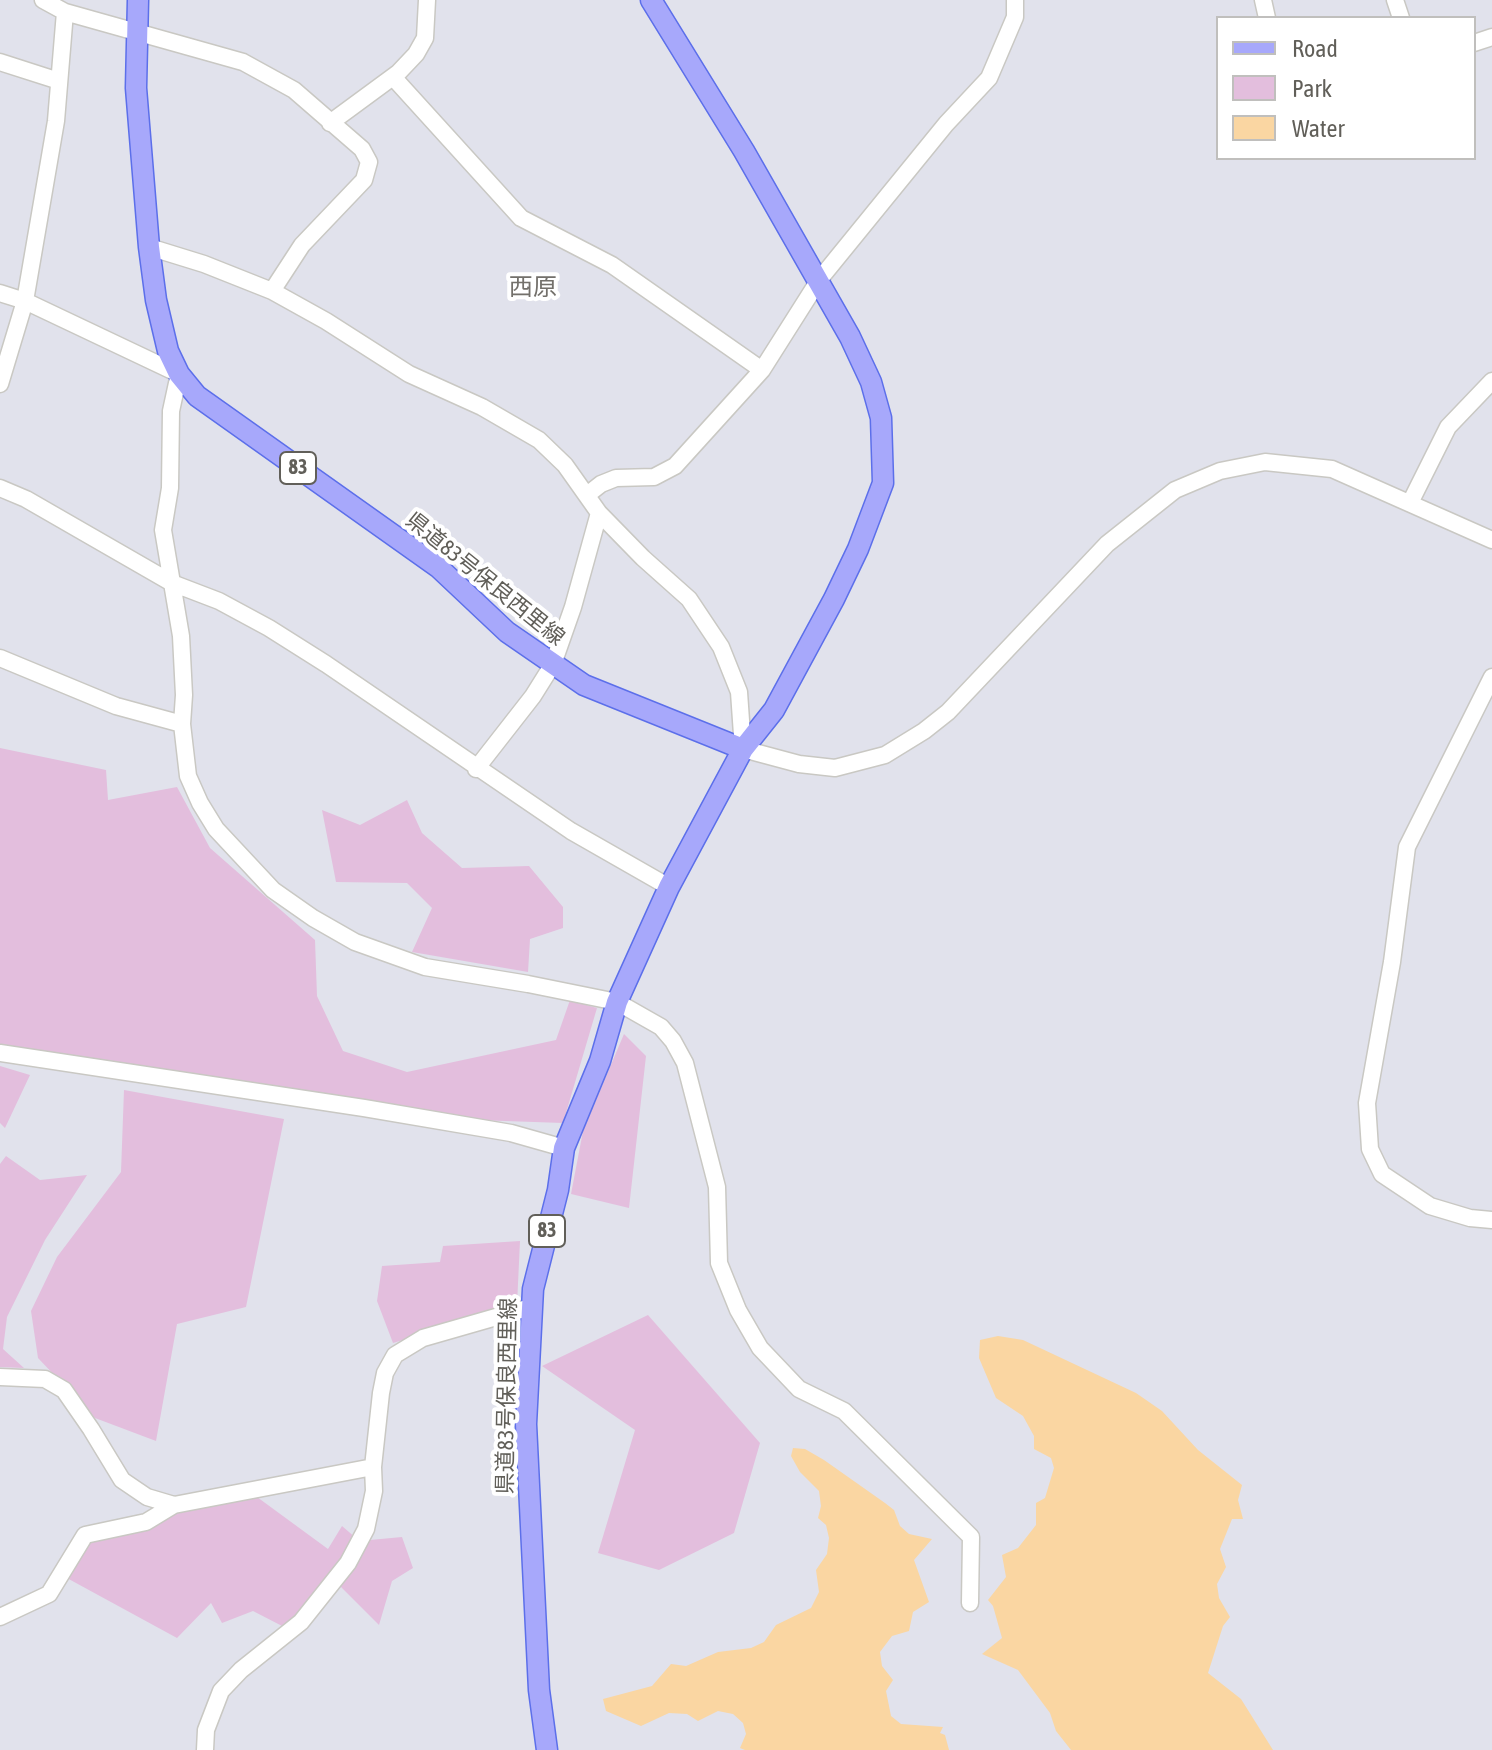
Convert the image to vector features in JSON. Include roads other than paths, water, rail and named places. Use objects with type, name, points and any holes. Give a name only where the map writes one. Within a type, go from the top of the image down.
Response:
[{"type":"main road","name":"県道83号保良西里線","points":[[138,0],[136,88],[149,247],[168,351],[179,374],[197,396],[438,567],[507,632],[584,685],[743,749]]},
{"type":"main road","name":"県道83号保良西里線","points":[[547,1750],[539,1690],[526,1424],[531,1307],[542,1247],[558,1190],[564,1148],[600,1061],[617,1002],[669,887],[743,749],[774,710],[834,599],[858,549],[883,483],[881,418],[871,382],[819,280],[651,0]]},
{"type":"street","points":[[43,0],[65,12],[243,62],[294,90],[362,149],[369,162],[364,180],[302,245],[272,291]]},
{"type":"street","points":[[330,123],[393,77],[416,54],[425,38],[427,0]]},
{"type":"street","points":[[587,495],[601,484],[616,478],[654,477],[675,466],[762,370],[819,280],[946,124],[989,78],[1015,17],[1015,0]]},
{"type":"street","points":[[0,384],[25,301],[56,121],[65,12]]},
{"type":"street","points":[[0,62],[59,81]]},
{"type":"street","points":[[393,77],[521,218],[612,265],[762,370]]},
{"type":"street","points":[[149,247],[204,264],[272,291],[409,374],[514,424],[539,440],[565,465],[599,513],[689,599],[721,647],[739,692],[743,749],[799,764],[835,768],[885,755],[948,712],[1107,544],[1175,490],[1220,471],[1265,462],[1332,469],[1492,540]]},
{"type":"street","points":[[0,293],[25,301],[179,374],[171,411],[170,488],[163,530],[181,636],[182,724],[188,776],[216,829],[273,890],[355,942],[425,967],[617,1002],[661,1027],[685,1063],[717,1187],[719,1263],[738,1310],[760,1348],[799,1389],[844,1411],[971,1537],[970,1603]]},
{"type":"street","points":[[1410,503],[1448,427],[1477,393],[1492,381]]},
{"type":"street","points":[[0,488],[26,499],[172,583],[219,601],[269,628],[571,831],[669,887]]},
{"type":"street","points":[[476,769],[533,696],[553,664],[573,607],[599,513]]},
{"type":"street","points":[[0,658],[116,706],[182,724]]},
{"type":"street","points":[[1492,677],[1407,847],[1392,962],[1367,1103],[1370,1149],[1382,1174],[1430,1206],[1470,1218],[1492,1220]]},
{"type":"street","points":[[0,1053],[378,1110],[511,1133],[564,1148]]},
{"type":"street","points":[[205,1750],[206,1730],[221,1691],[241,1670],[301,1622],[348,1563],[366,1529],[374,1491],[373,1467],[385,1373],[395,1355],[423,1338],[531,1307]]},
{"type":"street","points":[[0,1377],[45,1379],[64,1390],[122,1480],[147,1497],[174,1505]]},
{"type":"street","points":[[0,1617],[49,1594],[85,1535],[146,1522],[174,1505],[373,1467]]},
{"type":"water","points":[[998,1336],[1023,1340],[1136,1393],[1162,1411],[1198,1450],[1242,1485],[1238,1500],[1243,1519],[1232,1519],[1220,1549],[1226,1567],[1217,1584],[1219,1598],[1230,1617],[1223,1626],[1208,1673],[1241,1699],[1273,1750],[1071,1750],[1056,1731],[1050,1713],[1018,1670],[982,1654],[1002,1638],[993,1606],[988,1600],[1006,1577],[1002,1555],[1018,1548],[1036,1525],[1036,1503],[1045,1498],[1054,1468],[1051,1458],[1034,1449],[1034,1436],[1023,1416],[996,1398],[979,1358],[980,1340]]},
{"type":"water","points":[[793,1448],[805,1449],[824,1460],[885,1503],[894,1510],[900,1526],[909,1534],[932,1539],[914,1560],[929,1602],[913,1612],[909,1631],[892,1636],[880,1652],[882,1666],[893,1680],[886,1691],[891,1716],[901,1724],[943,1727],[940,1733],[945,1735],[949,1750],[745,1750],[740,1748],[746,1734],[743,1723],[733,1714],[718,1711],[698,1721],[687,1714],[669,1713],[641,1726],[606,1711],[603,1699],[652,1686],[671,1664],[686,1666],[718,1652],[751,1648],[764,1642],[776,1625],[811,1608],[819,1592],[816,1570],[827,1554],[829,1538],[826,1525],[818,1518],[821,1506],[819,1491],[800,1472],[791,1456]]},
{"type":"district","name":"西原","points":[[533,287]]}]
